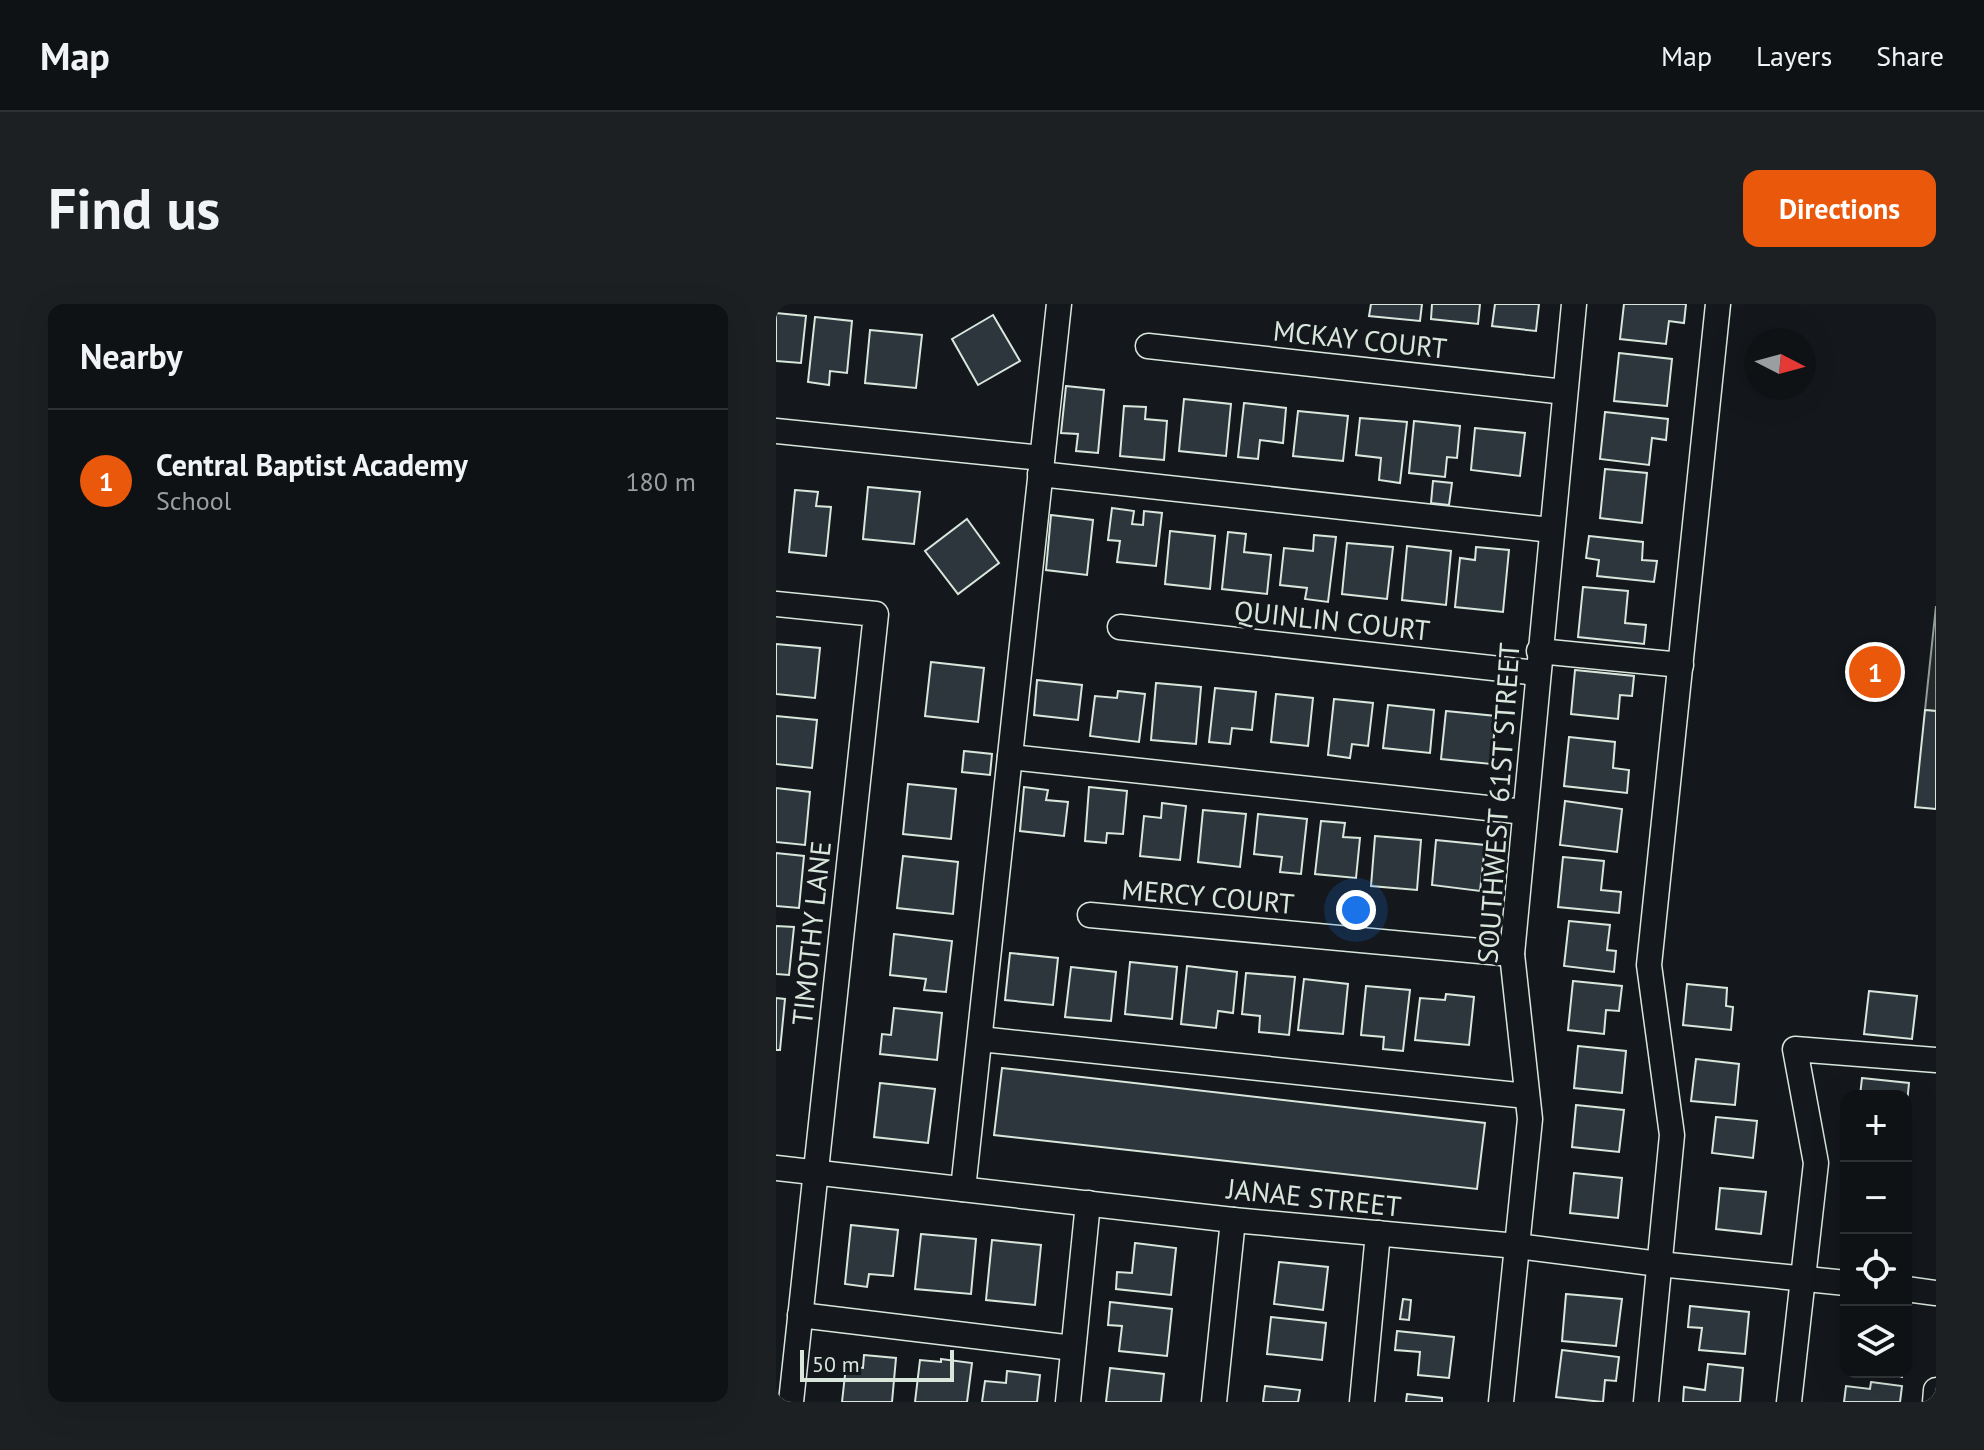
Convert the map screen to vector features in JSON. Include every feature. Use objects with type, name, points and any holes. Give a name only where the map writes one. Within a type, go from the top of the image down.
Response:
[{"type":"street","points":[[963,1189],[1059,304]]},
{"type":"street","name":"SOUTHWEST 61ST STREET","points":[[1501,1402],[1530,1119],[1512,954],[1574,304]]},
{"type":"street","points":[[1646,1402],[1672,1135],[1649,965],[1718,304]]},
{"type":"street","name":"MCKAY COURT","points":[[1148,346],[1565,392]]},
{"type":"street","points":[[776,431],[1551,530]]},
{"type":"street","name":"TIMOTHY LANE","points":[[776,604],[876,614],[791,1402]]},
{"type":"street","name":"QUINLIN COURT","points":[[1120,627],[1538,662],[1681,665]]},
{"type":"street","points":[[1010,757],[1525,812]]},
{"type":"street","name":"MERCY COURT","points":[[1090,915],[1512,954]]},
{"type":"street","points":[[980,1039],[1527,1096]]},
{"type":"street","points":[[1789,1402],[1816,1163],[1795,1049],[1936,1060]]},
{"type":"street","name":"JANAE STREET","points":[[776,1168],[1233,1220],[1517,1246],[1840,1282]]},
{"type":"street","points":[[1068,1402],[1088,1203]]},
{"type":"street","points":[[1214,1402],[1233,1220]]},
{"type":"street","points":[[1362,1402],[1378,1233]]},
{"type":"street","points":[[1912,1290],[1936,1293]]},
{"type":"street","points":[[800,1315],[1073,1348]]},
{"type":"street","points":[[1935,1402],[1936,1390]]},
{"type":"shaded area","points":[[1936,606],[1936,711],[1925,710]]},
{"type":"building","points":[[1371,304],[1422,304],[1420,321],[1369,316]]},
{"type":"building","points":[[1432,304],[1480,304],[1478,324],[1431,319]]},
{"type":"building","points":[[1495,304],[1539,304],[1536,331],[1492,326]]},
{"type":"building","points":[[1624,304],[1686,304],[1684,323],[1669,321],[1666,344],[1620,339]]},
{"type":"building","points":[[776,313],[806,316],[801,363],[776,361]]},
{"type":"building","points":[[993,315],[1020,361],[978,385],[952,339]]},
{"type":"building","points":[[815,317],[852,321],[847,373],[830,371],[829,385],[808,382]]},
{"type":"building","points":[[870,330],[922,335],[916,388],[865,383]]},
{"type":"building","points":[[1619,353],[1672,359],[1667,406],[1614,401]]},
{"type":"building","points":[[1066,386],[1104,390],[1098,453],[1076,451],[1078,434],[1061,433]]},
{"type":"building","points":[[1184,399],[1231,404],[1226,456],[1179,451]]},
{"type":"building","points":[[1244,403],[1286,408],[1283,443],[1260,440],[1258,459],[1238,457]]},
{"type":"building","points":[[1124,406],[1146,407],[1145,419],[1167,421],[1164,460],[1120,456]]},
{"type":"building","points":[[1298,411],[1348,416],[1343,461],[1293,456]]},
{"type":"building","points":[[1605,412],[1668,419],[1666,440],[1652,438],[1649,465],[1600,459]]},
{"type":"building","points":[[1360,418],[1407,422],[1400,483],[1379,480],[1381,458],[1356,455]]},
{"type":"building","points":[[1414,421],[1460,426],[1457,458],[1447,457],[1445,477],[1409,473]]},
{"type":"building","points":[[1475,428],[1525,433],[1520,476],[1471,470]]},
{"type":"building","points":[[1605,469],[1647,473],[1642,523],[1600,518]]},
{"type":"building","points":[[1433,481],[1452,483],[1449,505],[1431,503]]},
{"type":"building","points":[[868,487],[920,492],[914,544],[863,539]]},
{"type":"building","points":[[795,490],[818,492],[816,506],[831,507],[826,556],[789,552]]},
{"type":"building","points":[[1112,508],[1134,511],[1132,524],[1143,525],[1144,511],[1162,513],[1156,566],[1117,562],[1120,541],[1108,540]]},
{"type":"building","points":[[1051,515],[1093,520],[1087,575],[1046,570]]},
{"type":"building","points":[[967,519],[999,563],[958,594],[925,551]]},
{"type":"building","points":[[1170,531],[1215,536],[1210,589],[1165,584]]},
{"type":"building","points":[[1228,532],[1246,534],[1244,552],[1271,555],[1267,594],[1222,589]]},
{"type":"building","points":[[1314,535],[1336,537],[1328,602],[1305,599],[1307,588],[1280,585],[1284,548],[1313,551]]},
{"type":"building","points":[[1589,536],[1643,542],[1642,560],[1657,561],[1654,582],[1597,576],[1599,560],[1586,558]]},
{"type":"building","points":[[1347,543],[1393,547],[1387,599],[1342,594]]},
{"type":"building","points":[[1407,546],[1451,551],[1446,605],[1402,600]]},
{"type":"building","points":[[1476,547],[1509,550],[1503,612],[1455,607],[1460,558],[1475,560]]},
{"type":"building","points":[[1583,587],[1628,591],[1625,623],[1646,625],[1644,644],[1578,637]]},
{"type":"building","points":[[776,644],[820,648],[815,698],[776,694]]},
{"type":"building","points":[[931,662],[984,668],[978,722],[925,716]]},
{"type":"building","points":[[1575,670],[1634,676],[1632,696],[1620,695],[1618,719],[1571,714]]},
{"type":"building","points":[[1037,680],[1082,685],[1078,720],[1034,715]]},
{"type":"building","points":[[1156,683],[1201,687],[1196,744],[1151,740]]},
{"type":"building","points":[[1215,688],[1256,692],[1252,730],[1232,728],[1230,744],[1209,742]]},
{"type":"building","points":[[1118,691],[1145,694],[1139,742],[1090,736],[1095,696],[1117,698]]},
{"type":"building","points":[[1276,694],[1313,698],[1308,746],[1271,742]]},
{"type":"building","points":[[1334,699],[1373,703],[1368,746],[1352,744],[1350,758],[1328,755]]},
{"type":"building","points":[[1388,705],[1434,710],[1430,753],[1383,748]]},
{"type":"building","points":[[1925,710],[1936,711],[1936,809],[1915,807]]},
{"type":"building","points":[[1446,711],[1496,716],[1491,764],[1441,759]]},
{"type":"building","points":[[776,716],[817,720],[812,768],[776,764]]},
{"type":"building","points":[[1569,737],[1615,742],[1613,768],[1629,770],[1627,793],[1564,786]]},
{"type":"building","points":[[964,751],[992,754],[990,775],[962,772]]},
{"type":"building","points":[[908,784],[956,789],[951,839],[903,834]]},
{"type":"building","points":[[1024,787],[1048,790],[1046,800],[1068,802],[1064,836],[1020,831]]},
{"type":"building","points":[[1089,787],[1127,791],[1123,834],[1107,833],[1106,843],[1085,841]]},
{"type":"building","points":[[776,788],[810,792],[805,845],[776,842]]},
{"type":"building","points":[[1565,801],[1622,809],[1617,852],[1560,845]]},
{"type":"building","points":[[1162,803],[1186,806],[1180,860],[1140,856],[1144,816],[1161,818]]},
{"type":"building","points":[[1203,810],[1246,814],[1240,867],[1198,862]]},
{"type":"building","points":[[1258,814],[1307,819],[1301,874],[1280,872],[1282,857],[1254,854]]},
{"type":"building","points":[[1321,821],[1345,823],[1343,837],[1360,838],[1356,878],[1315,874]]},
{"type":"building","points":[[1375,836],[1421,840],[1417,890],[1371,886]]},
{"type":"building","points":[[1436,840],[1485,845],[1480,891],[1432,885]]},
{"type":"building","points":[[776,853],[804,856],[799,908],[776,906]]},
{"type":"building","points":[[903,856],[958,862],[953,914],[897,908]]},
{"type":"building","points":[[1563,857],[1604,861],[1601,890],[1621,892],[1619,913],[1558,907]]},
{"type":"building","points":[[1569,921],[1610,925],[1607,950],[1616,951],[1614,972],[1564,966]]},
{"type":"building","points":[[776,926],[794,927],[789,975],[776,974]]},
{"type":"building","points":[[894,934],[952,941],[946,992],[924,990],[926,979],[890,975]]},
{"type":"building","points":[[1010,953],[1058,958],[1053,1005],[1005,1000]]},
{"type":"building","points":[[1130,962],[1177,967],[1172,1019],[1125,1014]]},
{"type":"building","points":[[1187,966],[1237,972],[1233,1013],[1218,1011],[1216,1028],[1181,1024]]},
{"type":"building","points":[[1071,967],[1116,972],[1111,1021],[1065,1017]]},
{"type":"building","points":[[1246,973],[1295,977],[1289,1035],[1259,1032],[1260,1016],[1242,1014]]},
{"type":"building","points":[[1304,979],[1348,984],[1343,1034],[1298,1030]]},
{"type":"building","points":[[1573,981],[1622,986],[1619,1011],[1606,1010],[1604,1034],[1568,1030]]},
{"type":"building","points":[[1687,984],[1727,988],[1726,1006],[1733,1007],[1731,1030],[1683,1025]]},
{"type":"building","points":[[1366,986],[1410,990],[1403,1051],[1383,1049],[1384,1037],[1361,1035]]},
{"type":"building","points":[[1869,991],[1917,996],[1912,1039],[1864,1034]]},
{"type":"building","points":[[1446,994],[1474,997],[1469,1045],[1415,1040],[1420,998],[1445,1000]]},
{"type":"building","points":[[776,998],[785,999],[780,1050],[776,1050]]},
{"type":"building","points":[[894,1008],[942,1013],[937,1060],[880,1054],[882,1034],[891,1035]]},
{"type":"building","points":[[1578,1046],[1626,1051],[1622,1093],[1574,1088]]},
{"type":"building","points":[[1696,1059],[1739,1064],[1735,1105],[1691,1101]]},
{"type":"building","points":[[1002,1068],[1485,1123],[1477,1189],[994,1135]]},
{"type":"building","points":[[1862,1078],[1909,1083],[1908,1090],[1861,1090]]},
{"type":"building","points":[[880,1083],[935,1089],[928,1143],[874,1137]]},
{"type":"building","points":[[1576,1105],[1624,1110],[1619,1152],[1572,1147]]},
{"type":"building","points":[[1716,1117],[1757,1121],[1753,1158],[1712,1153]]},
{"type":"building","points":[[1574,1173],[1622,1178],[1618,1218],[1570,1213]]},
{"type":"building","points":[[1720,1188],[1766,1192],[1761,1234],[1716,1229]]},
{"type":"building","points":[[851,1225],[898,1230],[893,1276],[869,1274],[867,1287],[845,1284]]},
{"type":"building","points":[[921,1234],[976,1239],[971,1294],[915,1289]]},
{"type":"building","points":[[992,1240],[1041,1245],[1035,1305],[986,1300]]},
{"type":"building","points":[[1135,1243],[1176,1248],[1171,1295],[1116,1289],[1117,1272],[1132,1273]]},
{"type":"building","points":[[1279,1262],[1328,1267],[1323,1310],[1274,1304]]},
{"type":"building","points":[[1566,1294],[1622,1299],[1616,1346],[1562,1341]]},
{"type":"building","points":[[1403,1299],[1411,1300],[1409,1320],[1400,1319]]},
{"type":"building","points":[[1110,1302],[1172,1309],[1167,1356],[1119,1351],[1122,1326],[1108,1325]]},
{"type":"building","points":[[1690,1306],[1749,1312],[1745,1354],[1699,1350],[1702,1328],[1688,1327]]},
{"type":"building","points":[[1271,1317],[1326,1323],[1322,1360],[1267,1354]]},
{"type":"building","points":[[1397,1331],[1454,1337],[1449,1378],[1418,1375],[1420,1352],[1395,1350]]},
{"type":"building","points":[[1562,1350],[1619,1357],[1616,1381],[1605,1380],[1603,1402],[1556,1397]]},
{"type":"building","points":[[864,1355],[896,1358],[892,1402],[842,1402],[846,1366],[863,1368]]},
{"type":"building","points":[[941,1359],[972,1363],[967,1402],[915,1402],[920,1360],[941,1362]]},
{"type":"building","points":[[1708,1364],[1743,1368],[1740,1402],[1683,1402],[1684,1387],[1705,1390]]},
{"type":"building","points":[[1110,1368],[1164,1374],[1161,1402],[1106,1402]]},
{"type":"building","points":[[1007,1371],[1040,1375],[1037,1402],[982,1402],[985,1381],[1006,1383]]},
{"type":"building","points":[[1871,1382],[1902,1386],[1900,1402],[1844,1402],[1846,1386],[1870,1389]]},
{"type":"building","points":[[1265,1386],[1300,1390],[1298,1402],[1263,1402]]},
{"type":"building","points":[[1407,1394],[1442,1398],[1442,1402],[1406,1402]]},
{"type":"place","name":"Central Baptist Academy","points":[[1875,672]]}]
